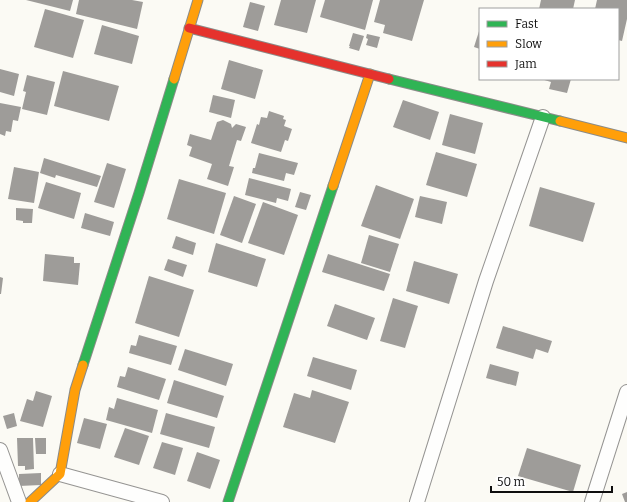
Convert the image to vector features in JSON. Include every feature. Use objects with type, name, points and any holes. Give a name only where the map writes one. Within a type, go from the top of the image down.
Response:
[{"type":"street","points":[[30,502],[60,474],[76,390],[139,193],[198,0]]},
{"type":"street","points":[[189,28],[627,138]]},
{"type":"street","points":[[228,502],[370,74]]},
{"type":"street","points":[[417,502],[486,281],[543,116]]},
{"type":"street","points":[[592,502],[627,392]]},
{"type":"street","points":[[0,450],[19,502]]},
{"type":"street","points":[[60,474],[162,502]]},
{"type":"building","points":[[26,0],[73,0],[70,11]]},
{"type":"building","points":[[79,0],[132,0],[143,2],[137,29],[76,14]]},
{"type":"building","points":[[281,0],[316,0],[307,33],[274,25]]},
{"type":"building","points":[[325,0],[373,0],[365,30],[320,17]]},
{"type":"building","points":[[380,0],[424,0],[412,41],[383,33],[385,25],[374,22]]},
{"type":"building","points":[[541,0],[575,0],[573,8],[539,8]]},
{"type":"building","points":[[597,0],[627,0],[627,19],[622,41],[619,40],[619,8],[595,8]]},
{"type":"building","points":[[250,2],[265,6],[258,31],[243,27]]},
{"type":"building","points":[[45,9],[84,20],[73,58],[34,47]]},
{"type":"building","points":[[102,25],[139,36],[132,64],[94,54]]},
{"type":"building","points":[[479,31],[479,49],[474,47]]},
{"type":"building","points":[[353,33],[364,36],[359,51],[349,48]]},
{"type":"building","points":[[367,34],[380,37],[377,48],[366,45],[368,39],[366,38]]},
{"type":"building","points":[[229,60],[263,70],[255,99],[221,89]]},
{"type":"building","points":[[0,69],[19,74],[14,96],[0,92]]},
{"type":"building","points":[[63,71],[119,86],[109,121],[54,106]]},
{"type":"building","points":[[27,75],[55,82],[47,115],[22,109],[26,92],[23,91]]},
{"type":"building","points":[[544,80],[571,80],[567,93],[549,89],[551,82]]},
{"type":"building","points":[[213,95],[235,100],[231,118],[209,112]]},
{"type":"building","points":[[403,100],[439,112],[430,140],[393,127]]},
{"type":"building","points":[[0,103],[21,107],[18,121],[13,120],[11,132],[6,131],[5,136],[0,134]]},
{"type":"building","points":[[269,111],[284,116],[283,119],[286,120],[284,126],[292,129],[288,141],[285,140],[281,152],[251,143],[257,124],[259,125],[261,117],[267,118]]},
{"type":"building","points":[[450,114],[483,123],[475,154],[442,145]]},
{"type":"building","points":[[223,120],[231,124],[232,128],[236,124],[246,127],[241,141],[237,140],[229,166],[234,167],[228,186],[207,179],[212,164],[189,156],[192,147],[187,145],[190,134],[211,140],[217,122]]},
{"type":"building","points":[[436,152],[477,164],[467,197],[426,185]]},
{"type":"building","points":[[259,153],[298,163],[294,175],[286,173],[284,181],[252,173]]},
{"type":"building","points":[[44,158],[101,176],[97,187],[56,175],[55,178],[40,173]]},
{"type":"building","points":[[107,163],[126,169],[114,208],[94,202]]},
{"type":"building","points":[[14,167],[39,172],[34,203],[8,199]]},
{"type":"building","points":[[249,178],[291,189],[288,201],[277,198],[276,203],[245,195]]},
{"type":"building","points":[[179,179],[226,193],[214,234],[167,219]]},
{"type":"building","points":[[46,182],[81,193],[74,219],[38,208]]},
{"type":"building","points":[[376,185],[414,199],[400,239],[361,226]]},
{"type":"building","points":[[540,187],[595,203],[583,242],[529,226]]},
{"type":"building","points":[[300,192],[311,195],[306,210],[295,207]]},
{"type":"building","points":[[234,196],[256,204],[242,243],[220,235]]},
{"type":"building","points":[[420,196],[447,202],[442,224],[415,217]]},
{"type":"building","points":[[263,202],[298,215],[284,255],[248,243]]},
{"type":"building","points":[[16,208],[33,209],[32,223],[23,223],[23,221],[16,220]]},
{"type":"building","points":[[85,213],[114,222],[110,236],[81,228]]},
{"type":"building","points":[[369,235],[399,244],[390,272],[361,263]]},
{"type":"building","points":[[176,236],[196,243],[193,255],[172,248]]},
{"type":"building","points":[[216,243],[266,259],[257,287],[208,272]]},
{"type":"building","points":[[45,254],[74,257],[74,263],[80,263],[78,285],[43,281]]},
{"type":"building","points":[[328,254],[390,274],[384,291],[322,272]]},
{"type":"building","points":[[168,259],[187,265],[183,277],[164,270]]},
{"type":"building","points":[[414,261],[458,274],[449,304],[406,291]]},
{"type":"building","points":[[149,276],[194,290],[179,337],[135,323]]},
{"type":"building","points":[[0,277],[3,278],[1,294],[0,294]]},
{"type":"building","points":[[393,298],[418,306],[405,348],[380,341]]},
{"type":"building","points":[[335,304],[375,318],[367,340],[327,326]]},
{"type":"building","points":[[503,326],[552,341],[548,353],[536,349],[533,359],[496,348]]},
{"type":"building","points":[[139,335],[177,346],[171,365],[129,353],[131,345],[136,346]]},
{"type":"building","points":[[185,349],[233,364],[226,386],[178,370]]},
{"type":"building","points":[[313,357],[357,370],[351,390],[307,376]]},
{"type":"building","points":[[490,364],[519,372],[516,386],[486,378]]},
{"type":"building","points":[[128,367],[166,379],[159,400],[117,387],[120,376],[125,377]]},
{"type":"building","points":[[174,380],[224,396],[217,418],[167,403]]},
{"type":"building","points":[[312,390],[349,402],[335,443],[283,427],[294,393],[310,398]]},
{"type":"building","points":[[36,391],[52,396],[43,427],[20,421],[27,399],[33,401]]},
{"type":"building","points":[[117,398],[158,410],[152,433],[106,420],[109,407],[114,409]]},
{"type":"building","points":[[14,413],[17,426],[7,429],[3,416]]},
{"type":"building","points":[[166,413],[215,427],[209,448],[160,434]]},
{"type":"building","points":[[84,418],[107,424],[100,449],[77,443]]},
{"type":"building","points":[[125,428],[149,436],[139,465],[114,457]]},
{"type":"building","points":[[17,438],[33,438],[34,469],[25,470],[25,466],[18,466]]},
{"type":"building","points":[[35,438],[46,438],[46,454],[36,454]]},
{"type":"building","points":[[162,442],[183,448],[175,475],[153,468]]},
{"type":"building","points":[[527,448],[581,465],[573,492],[518,476]]},
{"type":"building","points":[[197,452],[220,460],[210,489],[187,481]]},
{"type":"building","points":[[41,473],[41,485],[19,486],[19,474]]},
{"type":"building","points":[[627,492],[627,502],[625,502],[622,494]]},
{"type":"traffic: fast","points":[[83,365],[139,193],[174,79]]},
{"type":"traffic: fast","points":[[389,79],[560,121]]},
{"type":"traffic: fast","points":[[228,502],[333,186]]},
{"type":"traffic: slow","points":[[174,79],[198,0]]},
{"type":"traffic: slow","points":[[333,186],[370,74]]},
{"type":"traffic: slow","points":[[560,121],[627,138]]},
{"type":"traffic: slow","points":[[30,502],[60,474],[75,390],[83,365]]},
{"type":"traffic: jam","points":[[189,28],[389,79]]}]
